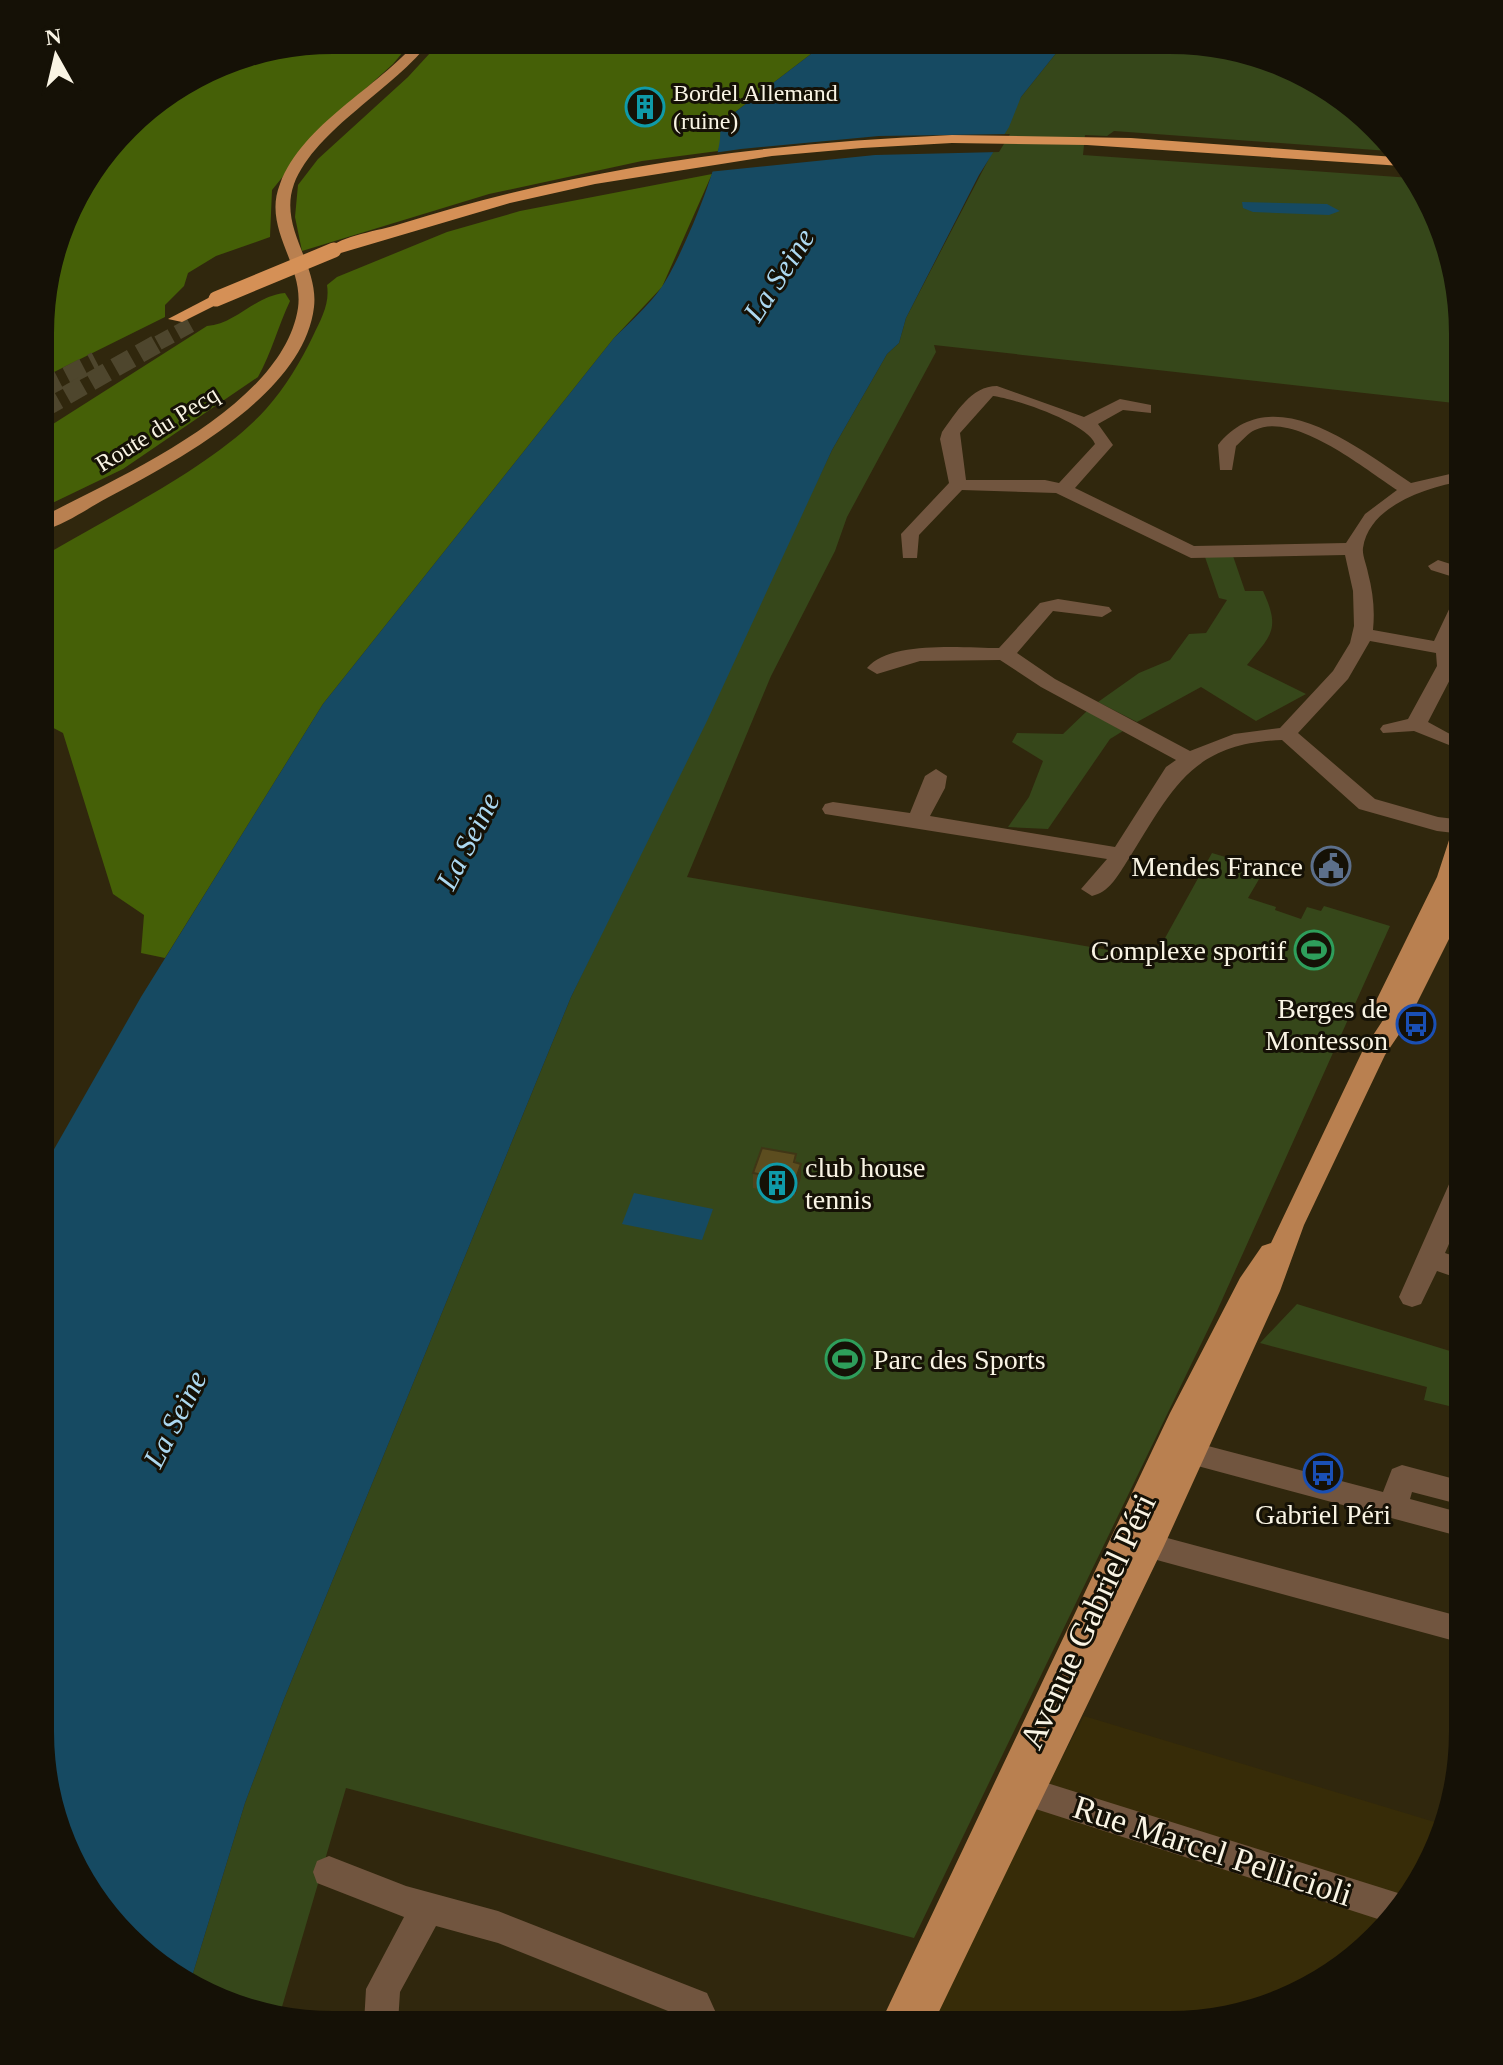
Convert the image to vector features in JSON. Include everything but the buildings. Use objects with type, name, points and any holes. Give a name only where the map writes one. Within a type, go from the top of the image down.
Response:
[{"type":"highway","points":[[183,322],[223,302],[455,220],[643,177],[736,163],[869,151],[1083,144],[1390,161]]},
{"type":"highway","points":[[1083,144],[1395,168]]},
{"type":"main road","name":"Route du Pecq","points":[[54,518],[228,417],[275,371],[291,349],[306,308],[300,268],[284,235],[281,217],[287,183],[310,150],[409,55]]},
{"type":"main road","points":[[1374,1052],[1387,1004],[1449,875]]},
{"type":"main road","points":[[1179,1450],[1267,1291],[1291,1225],[1374,1052],[1396,1021],[1449,917]]},
{"type":"main road","points":[[1141,1542],[1219,1344],[1249,1285],[1291,1225]]},
{"type":"main road","name":"Avenue Gabriel Péri","points":[[921,2011],[1028,1792],[1141,1542]]},
{"type":"main road","name":"Avenue Gabriel Péri","points":[[904,2011],[1141,1542]]},
{"type":"street","points":[[958,485],[949,439],[951,432],[988,392],[1009,392],[1085,424],[1102,438],[1104,445],[1073,482],[1062,489]]},
{"type":"street","points":[[1085,424],[1120,404],[1145,409]]},
{"type":"street","points":[[1226,466],[1227,445],[1249,426],[1260,422],[1287,423],[1317,432],[1408,489]]},
{"type":"street","points":[[1287,734],[1299,713],[1344,671],[1365,634],[1365,595],[1353,549],[1367,518],[1408,489],[1449,479]]},
{"type":"street","points":[[910,554],[910,534],[944,495],[958,485],[1045,485],[1062,489],[1191,552],[1353,549]]},
{"type":"street","points":[[1438,566],[1449,569]]},
{"type":"street","points":[[1004,654],[1040,610],[1050,604],[1062,602],[1102,611]]},
{"type":"street","points":[[1416,724],[1447,666],[1444,638],[1449,629]]},
{"type":"street","points":[[1365,634],[1445,649]]},
{"type":"street","points":[[877,668],[896,658],[1004,654],[1048,683],[1190,759]]},
{"type":"street","points":[[1390,729],[1416,724],[1449,739]]},
{"type":"street","points":[[1092,889],[1106,877],[1174,772],[1219,743],[1250,734],[1287,734],[1367,804],[1449,826]]},
{"type":"street","points":[[917,820],[934,788],[936,776]]},
{"type":"street","points":[[833,809],[917,820],[1119,855]]},
{"type":"street","points":[[1412,1297],[1448,1217]]},
{"type":"street","points":[[1431,1259],[1448,1265]]},
{"type":"street","points":[[1179,1450],[1448,1521]]},
{"type":"street","points":[[1393,1507],[1402,1477],[1448,1489]]},
{"type":"street","points":[[1141,1542],[1448,1626]]},
{"type":"street","name":"Rue Marcel Pellicioli","points":[[1028,1792],[1388,1906]]},
{"type":"street","points":[[329,1872],[406,1902],[498,1927],[695,2005],[698,2011]]},
{"type":"street","points":[[382,2011],[383,1989],[428,1907]]},
{"type":"shaded area","points":[[1084,1716],[1434,1822],[1402,1887],[1380,1916],[1354,1942],[1325,1964],[1293,1982],[1242,2001],[1206,2009],[1170,2011],[935,2011],[956,1961]]},
{"type":"green space","points":[[810,54],[730,116],[718,151],[642,161],[489,194],[302,251],[295,217],[298,185],[318,159],[428,55]]},
{"type":"green space","name":"Parc des Sports","points":[[1055,54],[1170,54],[1206,56],[1277,75],[1310,91],[1340,112],[1380,150],[1114,131],[1107,136],[1085,135],[1083,155],[1401,177],[1428,226],[1447,297],[1449,402],[934,345],[936,352],[847,517],[835,551],[771,676],[687,877],[1154,958],[1212,853],[1265,869],[1248,898],[1276,907],[1275,910],[1301,919],[1307,907],[1321,911],[1324,906],[1390,926],[1217,1311],[914,1938],[346,1788],[282,2006],[226,1990],[193,1974],[245,1803],[284,1699],[571,997],[832,450],[887,354],[899,343],[906,318],[1021,97]]},
{"type":"green space","points":[[315,55],[401,55],[323,127],[272,190],[270,237],[216,256],[188,273],[184,286],[165,305],[165,317],[54,372],[56,297],[69,243],[91,193],[123,149],[149,123],[178,101],[226,75],[279,59]]},
{"type":"green space","points":[[712,174],[662,287],[614,338],[323,704],[165,958],[141,953],[144,915],[113,894],[63,733],[54,728],[54,550],[191,470],[245,430],[273,401],[298,365],[324,311],[327,285],[337,277],[447,232],[520,211]]},
{"type":"green space","points":[[285,293],[290,301],[258,377],[123,469],[54,502],[54,423],[207,326],[227,320],[274,295]]},
{"type":"green space","points":[[1233,556],[1245,591],[1263,591],[1271,615],[1271,631],[1247,665],[1306,694],[1256,721],[1201,687],[1137,722],[1098,702],[1139,673],[1170,660],[1189,634],[1206,633],[1227,600],[1219,598],[1205,557]]},
{"type":"green space","points":[[1087,711],[1123,731],[1110,739],[1048,829],[1008,827],[1029,797],[1043,761],[1012,742],[1017,733],[1063,734]]},
{"type":"green space","points":[[1297,1304],[1448,1350],[1448,1406],[1424,1400],[1427,1387],[1260,1343]]},
{"type":"water","name":"La Seine","points":[[810,54],[1055,54],[1021,97],[1009,127],[979,175],[906,318],[899,343],[887,354],[832,450],[707,721],[571,997],[284,1699],[245,1803],[193,1974],[149,1942],[123,1916],[101,1887],[69,1822],[59,1786],[54,1732],[54,1149],[141,997],[323,704],[614,338],[661,288],[699,210],[715,163],[720,130],[730,116]]},
{"type":"water","points":[[1242,202],[1327,204],[1340,211],[1329,215],[1253,212],[1243,208]]},
{"type":"water","points":[[634,1193],[713,1209],[702,1240],[622,1224]]},
{"type":"pier","points":[[1010,134],[999,152],[875,155],[708,172],[713,153],[741,149],[879,136]]},
{"type":"tunnel","points":[[158,343],[191,325]]},
{"type":"tunnel","points":[[54,402],[162,341]]},
{"type":"tunnel","points":[[54,383],[96,361]]},
{"type":"place","name":"Bordel Allemand (ruine)","points":[[645,107]]},
{"type":"place","name":"Mendes France","points":[[1331,866]]},
{"type":"place","name":"Complexe sportif","points":[[1314,950]]},
{"type":"place","name":"Berges de Montesson","points":[[1416,1024]]},
{"type":"place","name":"club house tennis","points":[[777,1183]]},
{"type":"place","name":"Parc des Sports","points":[[845,1359]]},
{"type":"place","name":"Gabriel Péri","points":[[1323,1473]]}]
